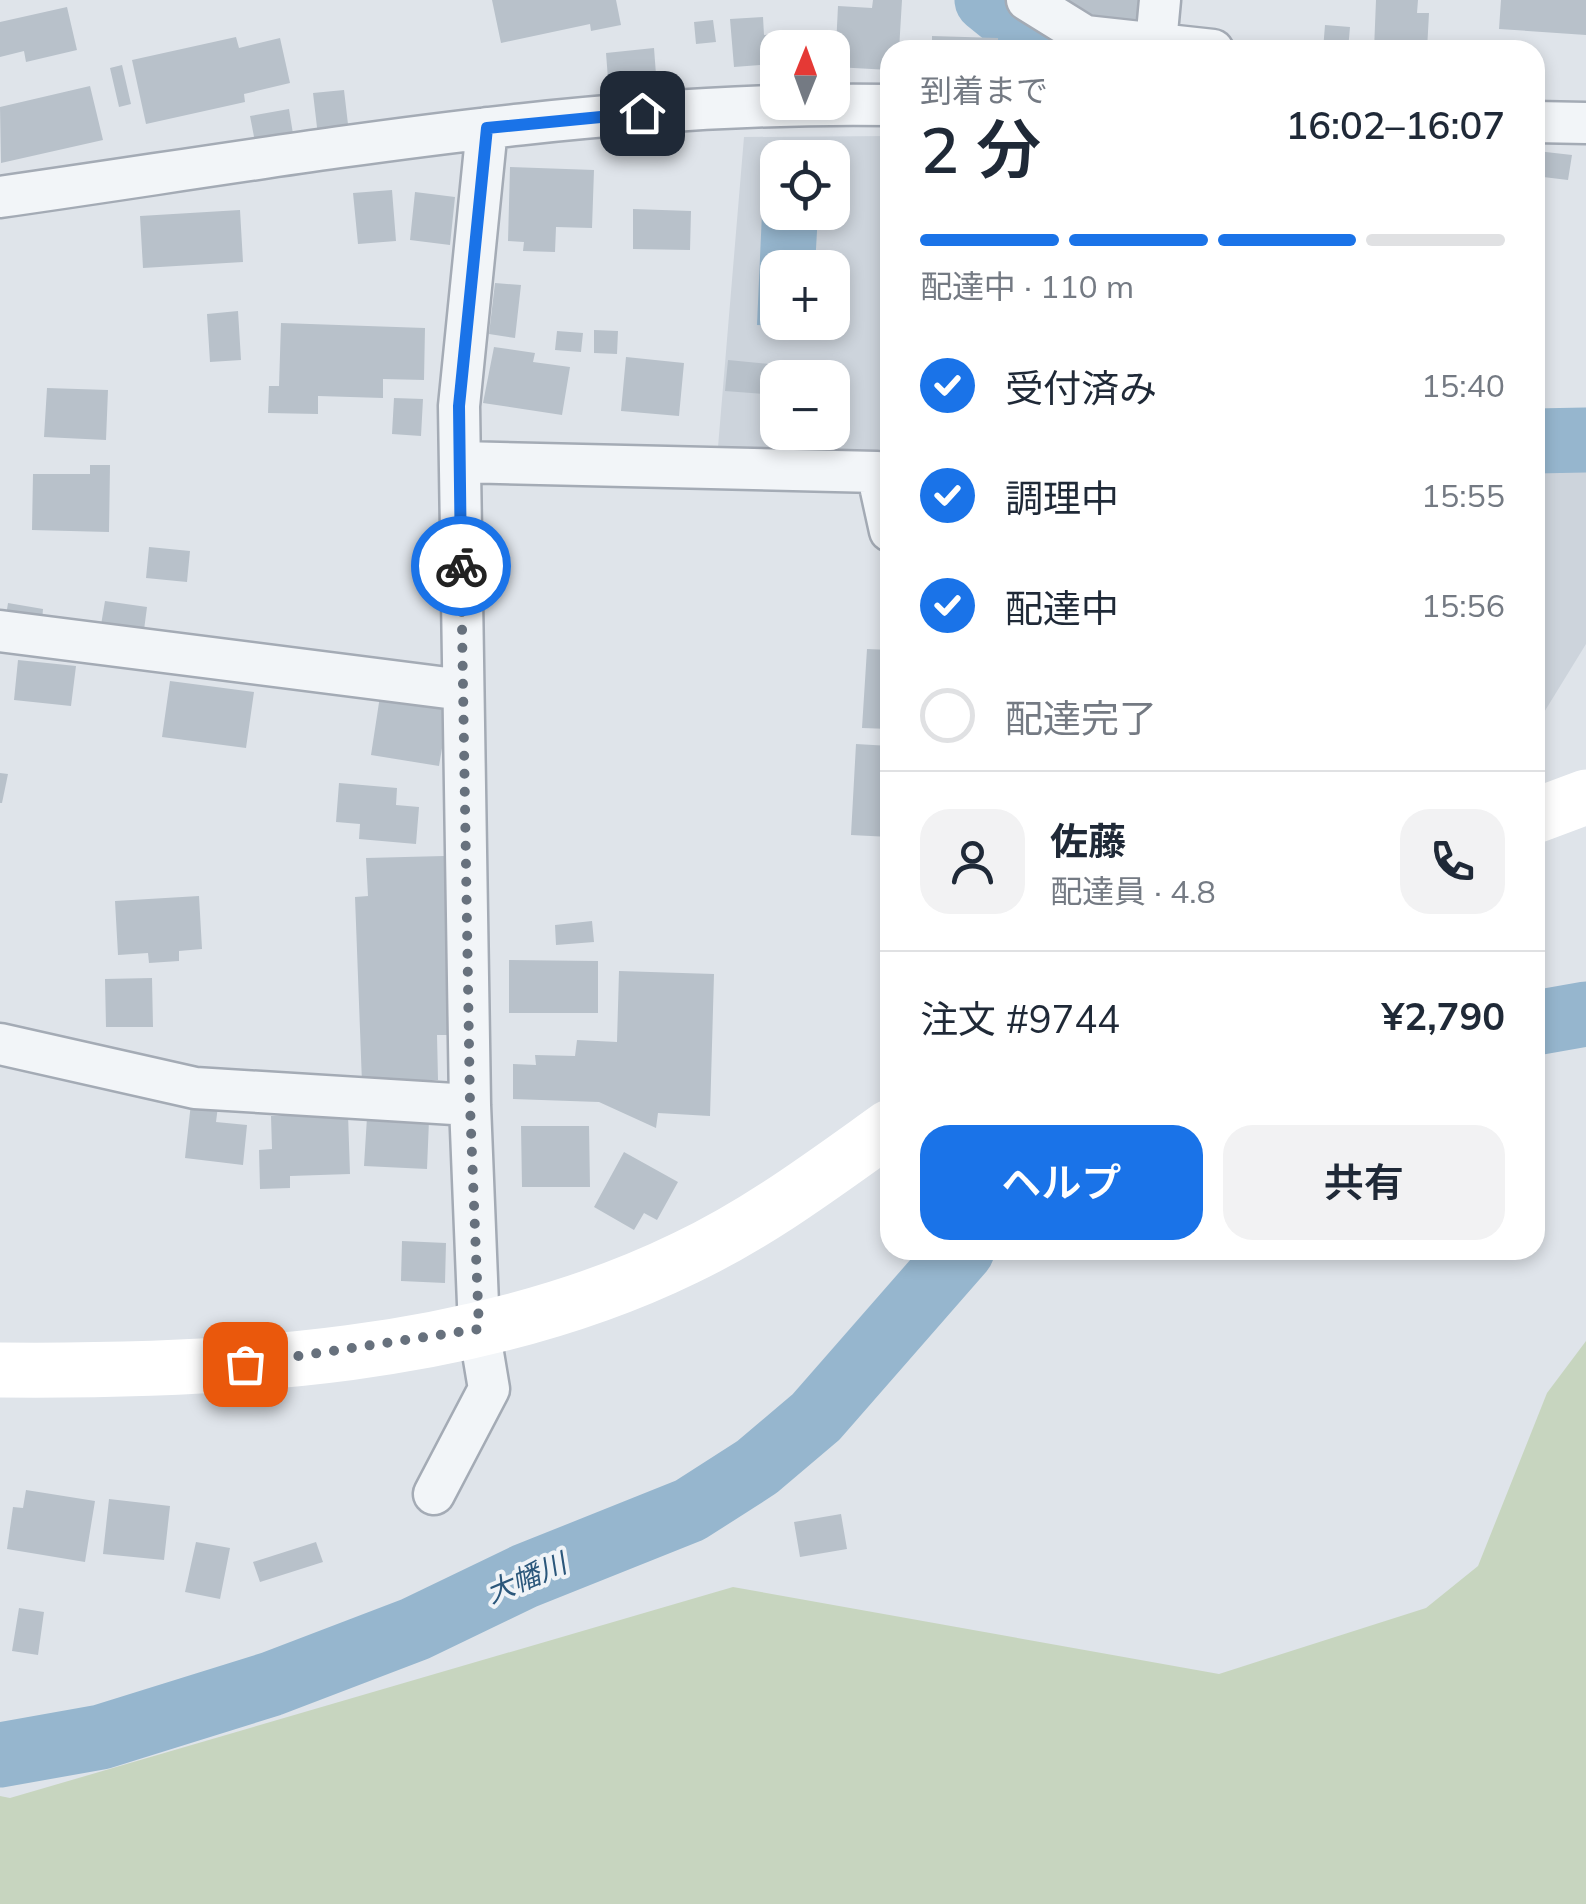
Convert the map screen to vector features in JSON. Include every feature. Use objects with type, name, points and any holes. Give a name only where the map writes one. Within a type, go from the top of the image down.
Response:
[{"type":"main road","points":[[1545,812],[1586,797]]},
{"type":"main road","points":[[0,1370],[129,1372],[283,1361],[479,1329],[594,1297],[684,1259],[765,1215],[880,1134]]},
{"type":"street","points":[[1156,40],[1160,0]]},
{"type":"street","points":[[1038,3],[1085,36],[1126,40]]},
{"type":"street","points":[[0,197],[487,128],[792,103],[880,105]]},
{"type":"street","points":[[1545,122],[1586,123]]},
{"type":"street","points":[[434,1494],[489,1389],[479,1329],[470,1105],[459,406],[487,128]]},
{"type":"street","points":[[460,462],[877,472],[880,486]]},
{"type":"street","points":[[0,630],[463,690]]},
{"type":"street","points":[[0,1044],[195,1088],[470,1105]]},
{"type":"shaded area","points":[[880,136],[880,456],[770,450],[850,450],[850,360],[760,360],[760,449],[718,447],[744,137]]},
{"type":"shaded area","points":[[1545,462],[1586,466],[1586,644],[1545,711]]},
{"type":"green space","points":[[1586,1341],[1586,1904],[0,1904],[0,1796],[10,1798],[733,1587],[1219,1674],[1426,1608],[1478,1566],[1547,1393]]},
{"type":"water","points":[[761,230],[817,230],[816,250],[760,250]]},
{"type":"water","points":[[760,258],[760,325],[757,325]]},
{"type":"building","points":[[492,0],[616,0],[621,25],[591,31],[590,24],[501,43]]},
{"type":"building","points":[[873,0],[902,0],[900,40],[880,40],[880,69],[850,68],[850,30],[837,30],[838,6],[872,8]]},
{"type":"building","points":[[1062,0],[1146,0],[1141,22],[1121,20],[1119,24],[1060,9]]},
{"type":"building","points":[[1376,0],[1418,0],[1417,13],[1429,13],[1428,40],[1374,40]]},
{"type":"building","points":[[1501,0],[1586,0],[1586,35],[1499,29]]},
{"type":"building","points":[[67,7],[77,50],[26,62],[24,51],[0,57],[0,22]]},
{"type":"building","points":[[763,17],[760,65],[734,67],[730,19]]},
{"type":"building","points":[[713,20],[716,42],[696,44],[694,22]]},
{"type":"building","points":[[1325,25],[1350,27],[1349,40],[1324,40]]},
{"type":"building","points":[[932,36],[998,38],[998,40],[932,40]]},
{"type":"building","points":[[236,37],[239,48],[280,38],[290,83],[244,94],[245,102],[146,124],[132,60]]},
{"type":"building","points":[[654,48],[658,101],[610,105],[606,53]]},
{"type":"building","points":[[122,65],[131,104],[119,107],[110,68]]},
{"type":"building","points":[[90,86],[103,140],[1,163],[0,107]]},
{"type":"building","points":[[344,90],[349,133],[318,136],[313,93]]},
{"type":"building","points":[[289,109],[294,140],[256,147],[250,116]]},
{"type":"building","points":[[1545,152],[1572,155],[1568,180],[1545,177]]},
{"type":"building","points":[[510,167],[594,170],[592,228],[556,227],[555,252],[523,251],[524,242],[508,241]]},
{"type":"building","points":[[392,190],[396,241],[358,244],[353,193]]},
{"type":"building","points":[[415,192],[455,197],[450,245],[410,240]]},
{"type":"building","points":[[633,209],[691,211],[690,250],[633,249]]},
{"type":"building","points":[[240,210],[243,262],[143,268],[140,216]]},
{"type":"building","points":[[495,283],[521,285],[515,338],[489,334]]},
{"type":"building","points":[[238,311],[241,360],[210,362],[207,314]]},
{"type":"building","points":[[281,323],[425,328],[424,380],[383,379],[383,398],[318,396],[318,414],[268,413],[269,386],[279,386]]},
{"type":"building","points":[[594,330],[618,331],[617,354],[594,353]]},
{"type":"building","points":[[557,331],[583,333],[581,352],[555,350]]},
{"type":"building","points":[[494,347],[535,353],[533,362],[570,367],[562,415],[483,403]]},
{"type":"building","points":[[626,357],[684,363],[679,416],[621,411]]},
{"type":"building","points":[[728,360],[760,363],[760,394],[725,391]]},
{"type":"building","points":[[47,388],[108,390],[106,440],[44,437]]},
{"type":"building","points":[[394,398],[423,399],[421,436],[392,434]]},
{"type":"building","points":[[90,465],[110,465],[109,532],[32,530],[33,474],[90,474]]},
{"type":"building","points":[[149,547],[190,551],[187,582],[146,578]]},
{"type":"building","points":[[105,601],[147,607],[144,630],[101,625]]},
{"type":"building","points":[[8,603],[43,609],[42,622],[6,616]]},
{"type":"building","points":[[867,649],[880,650],[880,729],[862,728]]},
{"type":"building","points":[[18,660],[76,666],[71,706],[14,700]]},
{"type":"building","points":[[170,681],[254,692],[246,748],[162,737]]},
{"type":"building","points":[[380,696],[449,707],[439,766],[371,755]]},
{"type":"building","points":[[856,744],[880,745],[880,836],[851,835]]},
{"type":"building","points":[[0,773],[8,774],[2,803],[0,803]]},
{"type":"building","points":[[339,783],[397,788],[396,805],[419,807],[416,844],[359,839],[360,824],[336,822]]},
{"type":"building","points":[[444,856],[451,1035],[437,1035],[438,1080],[362,1083],[355,897],[368,896],[366,858]]},
{"type":"building","points":[[199,896],[202,949],[179,951],[179,961],[149,963],[148,953],[118,955],[115,901]]},
{"type":"building","points":[[592,921],[594,942],[556,945],[555,925]]},
{"type":"building","points":[[509,960],[598,961],[598,1013],[509,1013]]},
{"type":"building","points":[[619,971],[714,974],[710,1116],[658,1113],[656,1128],[599,1102],[513,1099],[513,1064],[536,1065],[535,1055],[575,1056],[577,1040],[617,1042]]},
{"type":"building","points":[[152,978],[153,1027],[106,1027],[105,979]]},
{"type":"building","points":[[191,1103],[218,1106],[216,1122],[247,1125],[243,1165],[185,1158]]},
{"type":"building","points":[[348,1114],[350,1174],[290,1176],[290,1188],[260,1189],[259,1150],[272,1149],[271,1116]]},
{"type":"building","points":[[367,1117],[429,1120],[427,1169],[364,1166]]},
{"type":"building","points":[[521,1126],[589,1126],[590,1187],[522,1187]]},
{"type":"building","points":[[624,1152],[678,1182],[657,1220],[644,1213],[634,1230],[594,1207]]},
{"type":"building","points":[[402,1241],[446,1243],[445,1283],[401,1281]]},
{"type":"building","points":[[26,1490],[95,1501],[85,1562],[7,1549],[13,1507],[23,1508]]},
{"type":"building","points":[[109,1499],[170,1506],[164,1560],[103,1554]]},
{"type":"building","points":[[841,1514],[847,1549],[800,1557],[794,1522]]},
{"type":"building","points":[[196,1542],[230,1548],[220,1599],[185,1592]]},
{"type":"building","points":[[316,1542],[323,1562],[260,1582],[253,1562]]},
{"type":"building","points":[[19,1608],[44,1612],[38,1655],[12,1651]]},
{"type":"waterway","points":[[987,0],[1037,40]]},
{"type":"waterway","points":[[1545,441],[1586,440]]},
{"type":"waterway","name":"大幡川","points":[[1545,1021],[1586,1014]]},
{"type":"waterway","name":"大幡川","points":[[0,1755],[101,1737],[271,1684],[415,1629],[525,1576],[690,1510],[757,1467],[816,1417],[953,1260]]},
{"type":"way so far","points":[[245,1364],[479,1329],[470,1105],[461,566]]},
{"type":"route","points":[[461,566],[459,406],[487,128],[642,113]]}]
